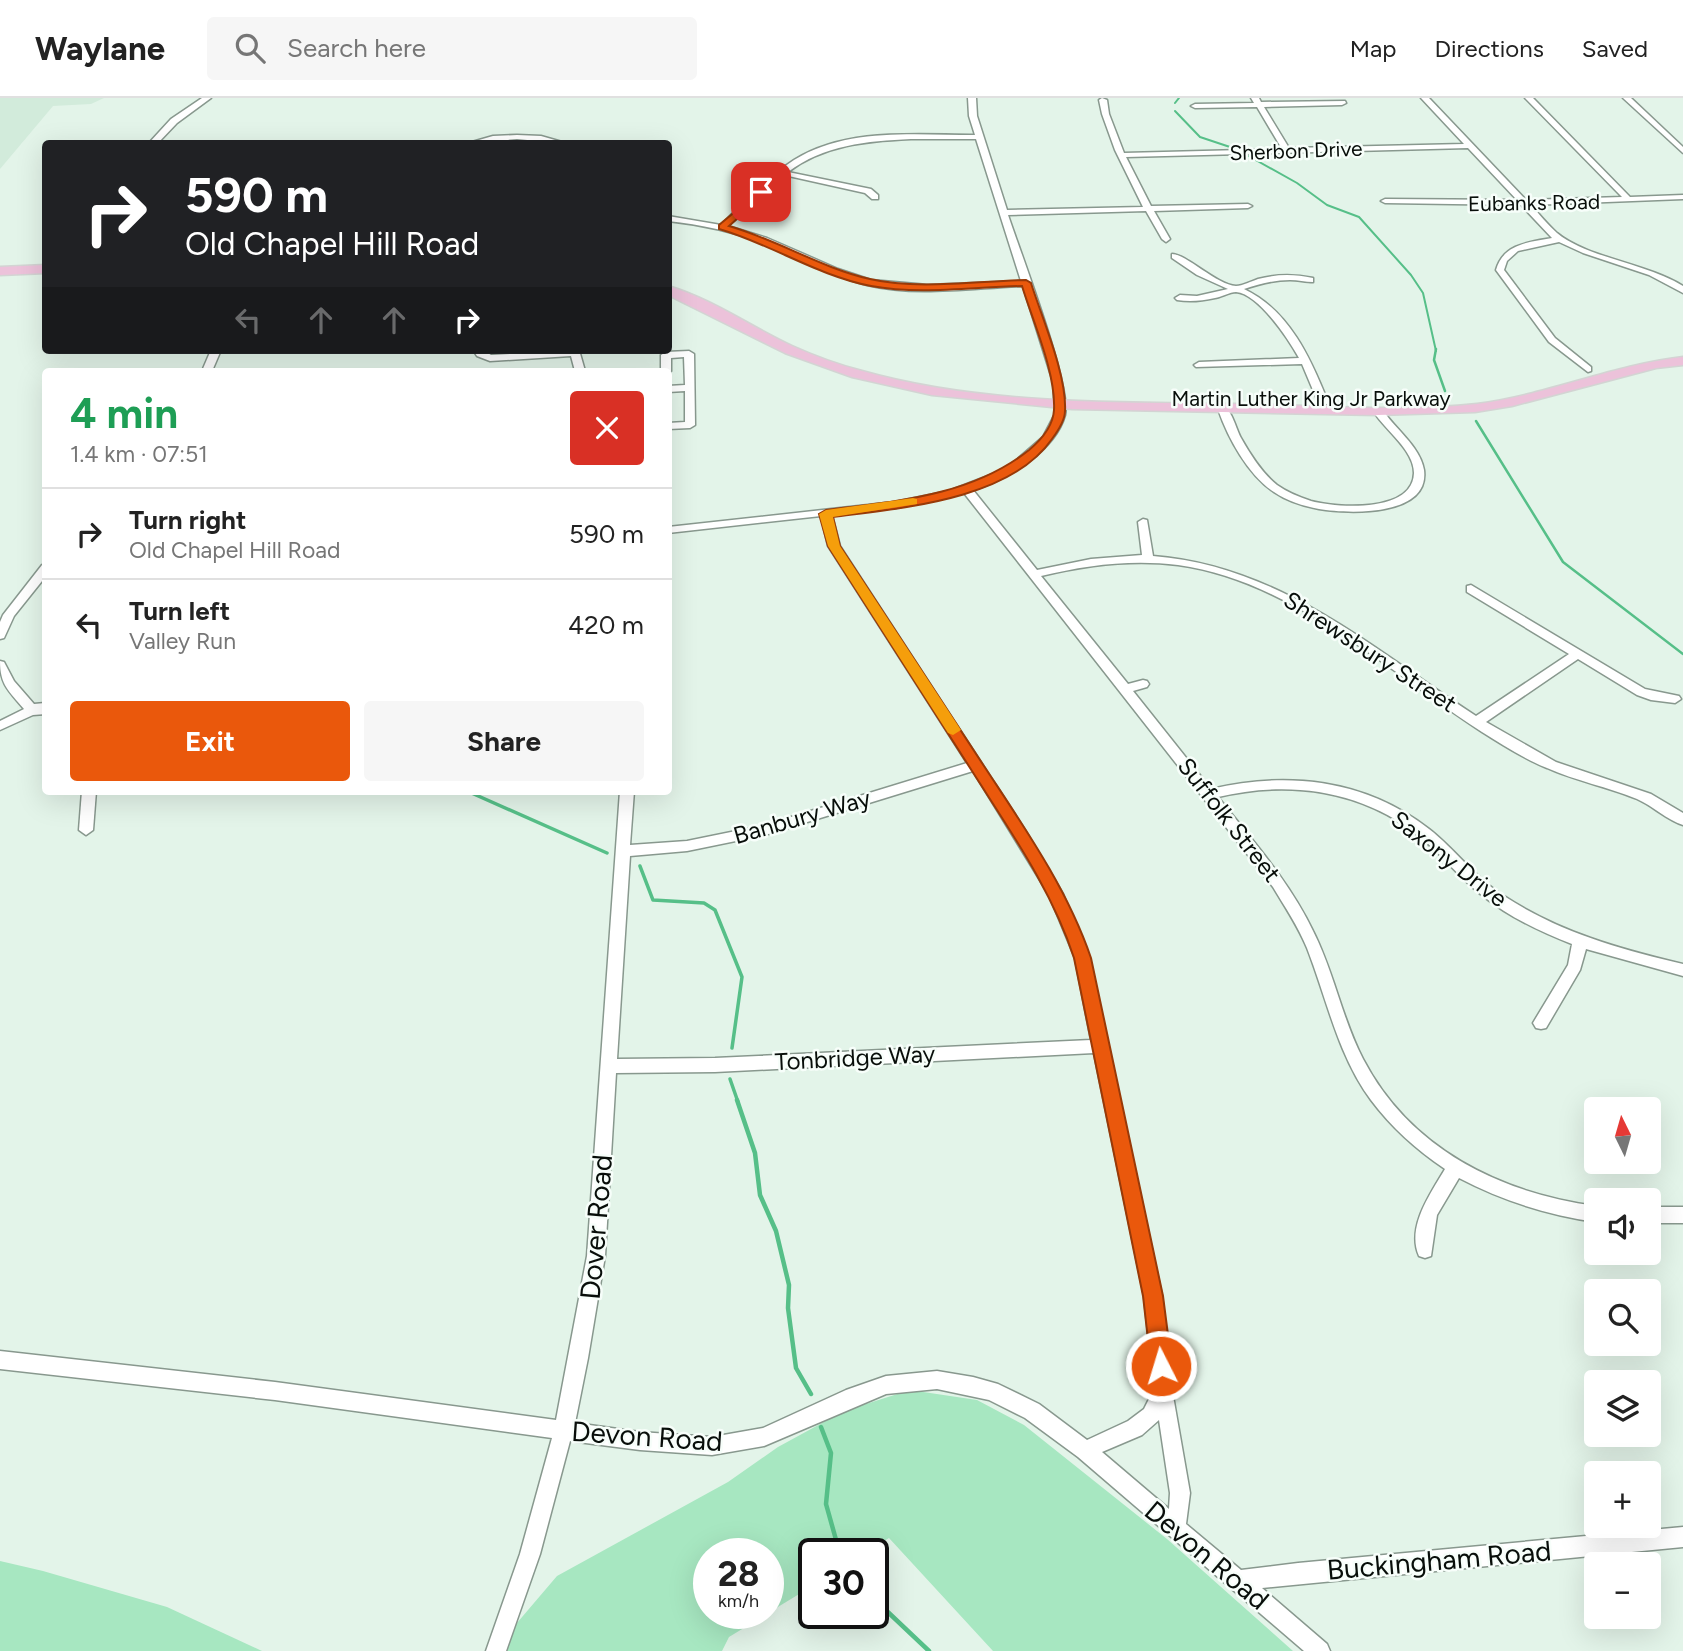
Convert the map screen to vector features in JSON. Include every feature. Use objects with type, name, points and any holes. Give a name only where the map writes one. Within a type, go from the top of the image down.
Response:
[{"type":"main road","points":[[0,271],[42,269]]},
{"type":"main road","name":"Martin Luther King Jr Parkway","points":[[672,292],[790,350],[857,374],[932,391],[1072,405],[1434,411],[1499,404],[1656,364],[1683,361]]},
{"type":"main road","name":"Martin Luther King Jr Parkway","points":[[1060,402],[1070,398],[1391,402],[1481,397],[1531,388],[1588,369],[1648,356],[1683,353]]},
{"type":"street","points":[[156,140],[174,121],[207,98]]},
{"type":"street","points":[[672,530],[895,505],[968,489],[1010,471],[1038,449],[1055,428],[1060,414],[1058,382],[972,116],[972,98]]},
{"type":"street","points":[[1425,98],[1560,239],[1588,253],[1650,273],[1683,290]]},
{"type":"street","points":[[1529,98],[1629,200]]},
{"type":"street","points":[[1627,98],[1683,151]]},
{"type":"street","points":[[1103,100],[1105,116],[1147,208],[1166,239]]},
{"type":"street","points":[[1195,106],[1257,101],[1342,103]]},
{"type":"street","points":[[1257,101],[1287,151]]},
{"type":"street","points":[[492,140],[516,136],[551,140]]},
{"type":"street","points":[[723,227],[805,158],[853,143],[979,136]]},
{"type":"street","name":"Sherbon Drive","points":[[1123,155],[1470,146]]},
{"type":"street","points":[[784,173],[868,191],[875,197]]},
{"type":"street","name":"Eubanks Road","points":[[1385,201],[1523,203],[1683,197]]},
{"type":"street","points":[[1003,212],[1248,206]]},
{"type":"street","points":[[672,219],[723,227],[757,237],[848,276],[872,283],[907,286],[1026,283]]},
{"type":"street","points":[[1560,239],[1509,252],[1502,260],[1500,270],[1552,341],[1588,369]]},
{"type":"street","points":[[1175,256],[1201,274],[1265,304],[1276,315],[1323,402]]},
{"type":"street","points":[[1181,298],[1203,299],[1279,276],[1310,280]]},
{"type":"street","points":[[480,354],[490,358],[546,354]]},
{"type":"street","points":[[666,368],[666,355],[689,354],[690,425],[672,426]]},
{"type":"street","points":[[1199,365],[1303,361]]},
{"type":"street","points":[[672,389],[690,388]]},
{"type":"street","points":[[1223,408],[1256,469],[1270,485],[1309,503],[1349,509],[1373,508],[1396,502],[1404,499],[1418,484],[1419,470],[1414,458],[1388,428],[1378,411]]},
{"type":"street","name":"Suffolk Street","points":[[968,489],[1278,883],[1304,926],[1354,1055],[1377,1096],[1408,1130],[1456,1167],[1498,1190],[1549,1207],[1584,1212]]},
{"type":"street","points":[[826,514],[834,546],[977,765],[1056,894],[1074,934],[1082,958],[1153,1296],[1163,1390],[1181,1493],[1176,1530]]},
{"type":"street","points":[[1143,522],[1148,559]]},
{"type":"street","name":"Shrewsbury Street","points":[[1036,574],[1096,562],[1148,559],[1215,569],[1279,593],[1310,609],[1545,763],[1625,787],[1658,803],[1683,820]]},
{"type":"street","points":[[0,635],[9,615],[42,573]]},
{"type":"street","points":[[1471,589],[1641,692],[1675,699]]},
{"type":"street","points":[[1478,721],[1577,654]]},
{"type":"street","points":[[0,665],[9,683],[39,710],[0,726]]},
{"type":"street","points":[[1126,688],[1143,684]]},
{"type":"street","name":"Banbury Way","points":[[623,851],[687,846],[765,830],[977,765]]},
{"type":"street","name":"Saxony Drive","points":[[1209,794],[1245,784],[1278,782],[1333,789],[1372,802],[1425,833],[1497,900],[1580,943],[1683,970]]},
{"type":"street","points":[[86,830],[89,795]]},
{"type":"street","name":"Dover Road","points":[[496,1651],[541,1524],[565,1430],[585,1329],[596,1256],[627,795]]},
{"type":"street","points":[[1541,1023],[1567,984],[1575,966],[1580,943]]},
{"type":"street","name":"Tonbridge Way","points":[[609,1066],[741,1064],[1100,1046]]},
{"type":"street","points":[[1425,1250],[1424,1227],[1428,1214],[1456,1167]]},
{"type":"street","points":[[1661,1215],[1683,1215]]},
{"type":"street","name":"Devon Road","points":[[0,1360],[275,1391],[640,1441],[712,1446],[764,1437],[873,1389],[937,1380],[973,1385],[1010,1399],[1032,1411],[1085,1450],[1320,1651]]},
{"type":"street","points":[[1085,1450],[1135,1428],[1151,1416],[1163,1390]]},
{"type":"street","name":"Buckingham Road","points":[[1237,1581],[1683,1537]]},
{"type":"shaded area","points":[[0,98],[104,98],[91,104],[53,106],[0,169]]},
{"type":"green space","points":[[910,1390],[977,1400],[1024,1425],[1167,1539],[1293,1651],[993,1651],[889,1538],[798,1538],[798,1595],[784,1603],[784,1538],[693,1538],[693,1629],[742,1629],[729,1637],[722,1651],[493,1651],[557,1576],[728,1482],[778,1447],[844,1411]]},
{"type":"green space","points":[[0,1561],[167,1607],[262,1651],[0,1651]]},
{"type":"waterway","points":[[1175,103],[1179,98]]},
{"type":"waterway","points":[[1175,111],[1200,137],[1233,148]]},
{"type":"waterway","points":[[1245,154],[1297,183],[1327,205],[1359,217],[1411,275],[1423,293],[1436,350]]},
{"type":"waterway","points":[[1436,350],[1434,360],[1445,391]]},
{"type":"waterway","points":[[1476,421],[1563,562],[1683,654]]},
{"type":"waterway","points":[[476,795],[607,853]]},
{"type":"waterway","points":[[640,866],[653,900],[704,903],[715,910],[742,977],[732,1048]]},
{"type":"waterway","points":[[730,1079],[738,1102]]},
{"type":"waterway","points":[[737,1100],[755,1153],[760,1195],[776,1231],[789,1285],[788,1308],[796,1368],[811,1394]]},
{"type":"waterway","points":[[821,1427],[831,1453],[826,1504],[836,1538]]},
{"type":"waterway","points":[[889,1613],[929,1651]]},
{"type":"slow traffic","points":[[913,502],[826,514],[834,546],[953,730]]},
{"type":"route","points":[[761,192],[723,227],[775,244],[848,276],[872,283],[907,286],[1026,283],[1059,390],[1060,414],[1055,428],[1043,445],[1010,471],[981,485],[895,505],[826,514],[834,546],[1020,834],[1056,894],[1074,934],[1082,958],[1153,1296],[1161,1366]]}]
